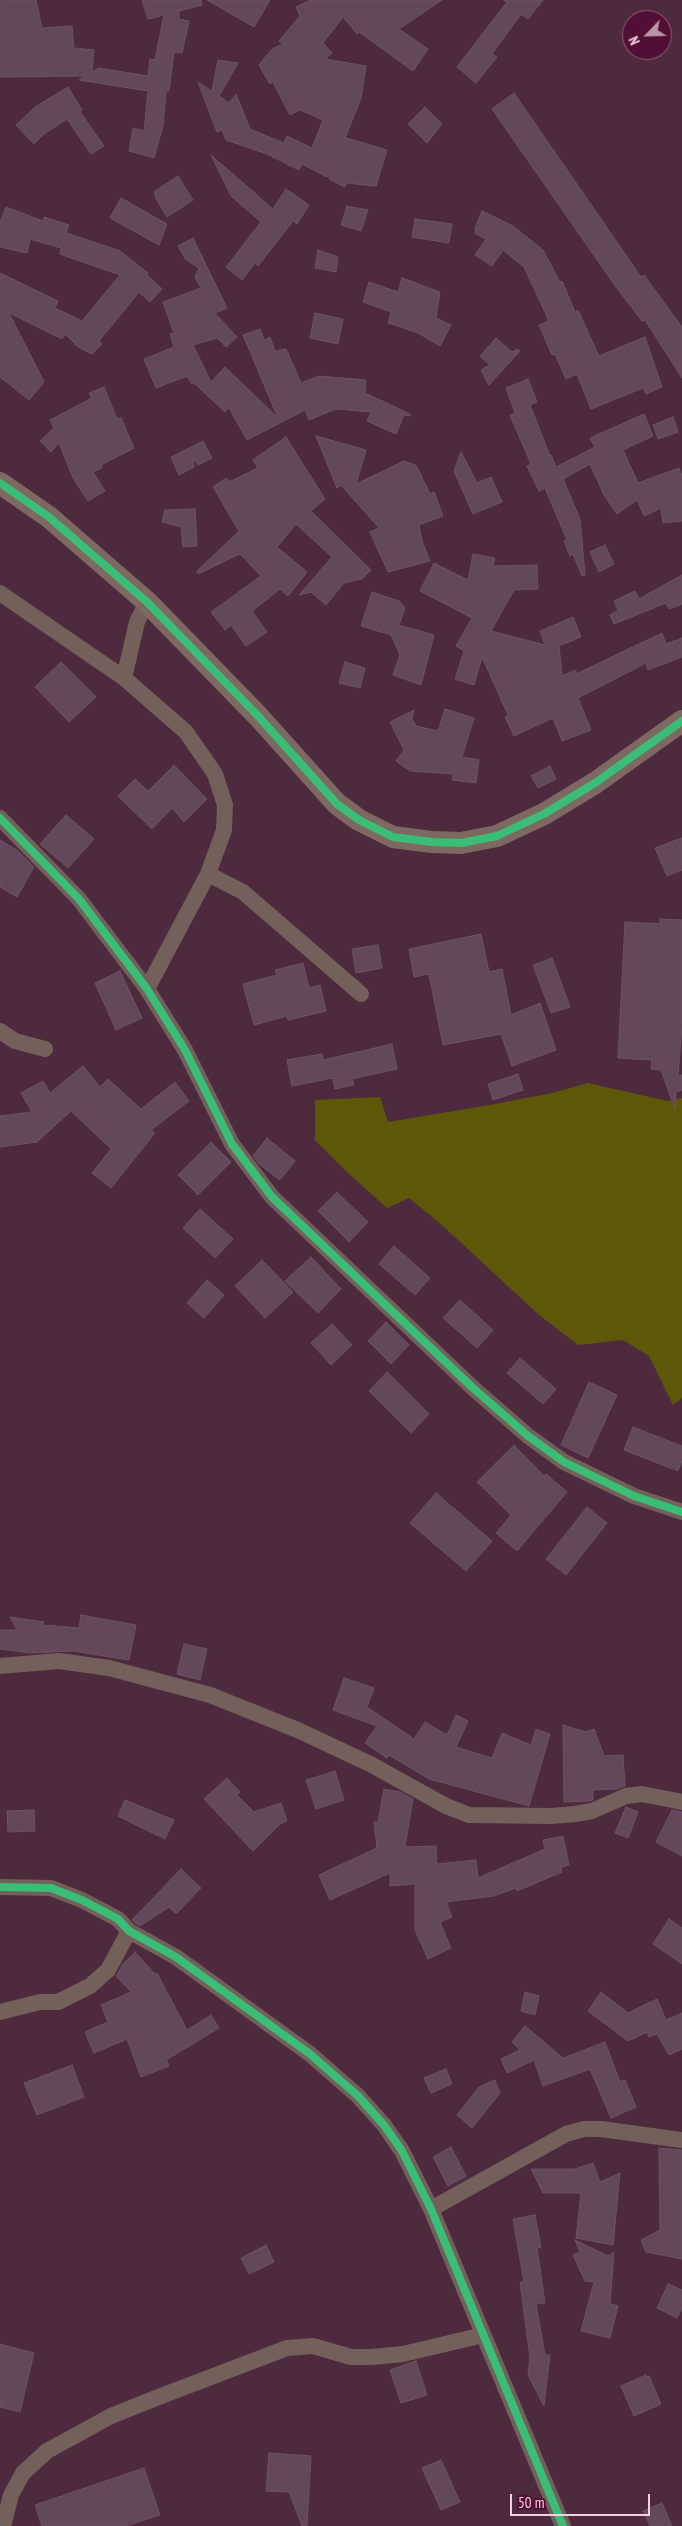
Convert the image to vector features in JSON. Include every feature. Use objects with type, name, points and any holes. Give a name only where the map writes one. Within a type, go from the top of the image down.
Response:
[{"type":"street","points":[[0,482],[50,517],[147,602],[258,716],[337,804],[359,820],[393,837],[432,842],[461,843],[497,836],[544,814],[595,782],[682,721]]},
{"type":"street","points":[[0,594],[124,678],[186,732],[215,774],[225,805],[224,830],[208,874],[147,989]]},
{"type":"street","points":[[124,678],[137,622],[147,602]]},
{"type":"street","points":[[0,818],[80,899],[147,989],[185,1050],[232,1144],[272,1197],[473,1388],[528,1436],[564,1462],[634,1496],[682,1512]]},
{"type":"street","points":[[208,874],[243,892],[361,994]]},
{"type":"street","points":[[0,1031],[15,1041],[45,1049]]},
{"type":"street","points":[[0,1666],[59,1661],[109,1668],[210,1695],[300,1731],[372,1765],[446,1806],[469,1815],[551,1816],[575,1814],[592,1811],[626,1796],[642,1794],[682,1802]]},
{"type":"street","points":[[0,1887],[51,1888],[82,1900],[118,1919],[128,1931],[176,1957],[310,2054],[358,2096],[384,2125],[402,2151],[431,2209],[563,2526]]},
{"type":"street","points":[[0,2012],[40,2002],[58,2002],[90,1986],[108,1970],[128,1931]]},
{"type":"street","points":[[431,2209],[566,2134],[601,2129],[682,2140]]},
{"type":"street","points":[[4,2526],[10,2495],[23,2473],[47,2451],[111,2416],[287,2348],[313,2346],[351,2357],[372,2357],[403,2354],[483,2335]]},
{"type":"shaded area","points":[[588,1083],[667,1101],[682,1098],[682,1398],[673,1405],[649,1356],[623,1340],[578,1345],[538,1314],[443,1226],[409,1198],[387,1208],[315,1140],[315,1100],[380,1097],[388,1122],[552,1093]]},
{"type":"building","points":[[0,0],[36,0],[42,28],[72,26],[74,48],[94,50],[92,72],[99,68],[148,76],[150,59],[155,60],[164,15],[148,19],[142,0],[201,0],[202,5],[179,11],[179,19],[189,21],[182,53],[174,52],[169,91],[166,91],[163,126],[154,158],[129,151],[133,128],[144,131],[148,91],[79,80],[85,76],[0,77]]},
{"type":"building","points":[[207,0],[270,0],[254,27]]},
{"type":"building","points":[[311,0],[442,0],[399,29],[428,49],[413,71],[359,32],[357,34],[343,17],[323,43],[332,53],[325,59],[366,66],[361,98],[346,136],[343,137],[387,150],[376,186],[346,183],[345,187],[329,179],[330,173],[327,177],[302,164],[299,170],[267,154],[226,140],[222,130],[217,132],[198,82],[212,91],[218,60],[238,63],[219,96],[229,103],[236,94],[250,129],[284,143],[287,136],[312,148],[323,120],[300,110],[290,115],[273,82],[270,84],[259,65],[272,49],[283,44],[279,41],[300,16],[296,7]]},
{"type":"building","points":[[504,0],[543,0],[528,19],[521,14],[492,54],[497,57],[476,83],[457,67],[507,2]]},
{"type":"building","points":[[68,87],[82,110],[80,112],[104,146],[91,154],[67,119],[44,134],[34,144],[16,125],[35,107]]},
{"type":"building","points":[[514,93],[641,277],[644,275],[682,327],[682,378],[645,320],[642,321],[616,287],[492,109]]},
{"type":"building","points":[[425,107],[442,124],[427,143],[408,124]]},
{"type":"building","points":[[211,155],[273,209],[286,189],[309,205],[297,224],[293,221],[258,266],[255,263],[242,280],[226,267],[261,222],[231,196]]},
{"type":"building","points":[[178,176],[193,200],[167,217],[155,197],[155,191]]},
{"type":"building","points":[[121,198],[167,224],[159,245],[110,218]]},
{"type":"building","points":[[347,206],[368,210],[361,231],[341,225]]},
{"type":"building","points":[[6,207],[43,221],[44,217],[69,225],[66,233],[120,251],[148,273],[147,275],[162,289],[150,302],[139,292],[99,341],[102,344],[92,354],[78,347],[65,334],[62,339],[9,313],[44,382],[29,400],[0,377],[0,273],[58,301],[55,308],[82,321],[120,275],[60,254],[61,248],[30,239],[27,253],[0,247],[0,222]]},
{"type":"building","points":[[482,211],[513,226],[543,250],[560,282],[562,281],[575,312],[578,310],[599,356],[645,337],[662,387],[646,394],[643,388],[591,409],[577,374],[566,379],[555,354],[552,355],[539,325],[549,321],[524,267],[503,250],[492,266],[475,255],[486,239],[476,234],[475,228]]},
{"type":"building","points":[[415,219],[452,224],[449,243],[412,237]]},
{"type":"building","points":[[193,238],[227,308],[215,313],[237,337],[226,347],[217,338],[193,345],[211,382],[225,367],[278,418],[243,335],[260,329],[264,340],[270,337],[275,351],[286,349],[301,383],[319,376],[366,380],[365,393],[410,414],[410,416],[404,415],[396,434],[367,421],[371,412],[336,409],[309,420],[305,410],[247,440],[229,408],[225,412],[194,383],[192,384],[187,376],[156,388],[144,359],[174,347],[170,334],[174,333],[163,302],[201,288],[195,277],[199,268],[186,260],[178,246]]},
{"type":"building","points":[[318,250],[338,257],[336,272],[315,268]]},
{"type":"building","points":[[402,278],[440,292],[436,318],[451,325],[440,346],[418,333],[388,323],[391,312],[363,302],[369,282],[398,292]]},
{"type":"building","points":[[315,313],[343,319],[338,344],[310,338]]},
{"type":"building","points":[[496,338],[512,352],[517,349],[520,351],[489,385],[481,370],[490,365],[480,356]]},
{"type":"building","points":[[528,379],[537,402],[530,405],[556,467],[595,447],[590,438],[644,414],[653,436],[623,450],[638,483],[679,468],[682,476],[682,521],[663,523],[661,508],[644,516],[637,500],[617,514],[604,495],[590,464],[563,479],[580,519],[585,575],[582,576],[573,554],[570,556],[564,541],[567,540],[545,488],[539,491],[527,466],[531,464],[510,415],[515,413],[506,388]]},
{"type":"building","points":[[104,387],[117,419],[121,418],[134,448],[101,465],[102,468],[93,472],[105,491],[88,501],[73,478],[59,443],[51,452],[40,441],[54,428],[50,420],[92,398],[89,393]]},
{"type":"building","points":[[673,417],[678,432],[658,439],[653,425]]},
{"type":"building","points":[[316,436],[366,450],[356,484],[404,461],[416,465],[430,494],[434,492],[443,516],[419,525],[422,541],[430,561],[388,572],[370,532],[379,528],[341,485],[337,488]]},
{"type":"building","points":[[286,437],[325,499],[311,511],[371,570],[362,579],[344,583],[326,605],[311,592],[299,595],[332,557],[296,524],[277,547],[307,572],[288,596],[280,589],[252,611],[267,632],[246,646],[231,625],[225,630],[211,612],[261,576],[240,554],[198,574],[197,571],[239,531],[213,487],[226,478],[229,482],[258,468],[253,460]]},
{"type":"building","points":[[203,441],[212,458],[198,465],[193,458],[194,467],[179,475],[171,457]]},
{"type":"building","points":[[461,452],[477,483],[491,477],[502,502],[473,514],[454,471]]},
{"type":"building","points":[[195,509],[197,546],[183,547],[181,527],[162,522],[165,510]]},
{"type":"building","points":[[605,545],[614,564],[599,572],[590,552]]},
{"type":"building","points":[[473,554],[495,558],[493,566],[537,565],[538,589],[514,590],[491,631],[545,645],[540,631],[573,617],[581,637],[559,646],[562,676],[575,670],[576,674],[662,633],[666,644],[682,638],[682,657],[648,670],[646,663],[578,698],[591,730],[562,741],[553,718],[514,736],[505,717],[508,715],[482,657],[474,685],[455,679],[464,651],[456,646],[472,618],[420,591],[434,563],[468,580]]},
{"type":"building","points":[[682,575],[682,604],[669,609],[666,603],[614,624],[610,615],[618,610],[614,601],[635,591],[639,599]]},
{"type":"building","points":[[372,592],[399,601],[405,608],[399,625],[434,635],[421,685],[393,675],[400,655],[391,635],[361,626]]},
{"type":"building","points":[[61,662],[96,697],[69,722],[35,687]]},
{"type":"building","points":[[345,662],[365,668],[360,688],[339,683]]},
{"type":"building","points":[[445,709],[474,718],[462,757],[479,760],[476,783],[452,780],[453,774],[410,771],[396,761],[404,750],[390,722],[414,710],[412,719],[416,726],[438,731]]},
{"type":"building","points":[[174,765],[207,799],[184,822],[172,808],[152,829],[118,796],[135,779],[148,791]]},
{"type":"building","points":[[550,766],[556,779],[538,788],[531,776]]},
{"type":"building","points":[[66,815],[94,839],[68,868],[40,844]]},
{"type":"building","points":[[682,838],[682,870],[667,876],[655,848]]},
{"type":"building","points":[[0,840],[17,850],[34,867],[17,897],[0,887]]},
{"type":"building","points":[[660,919],[682,920],[682,1026],[678,1076],[682,1075],[682,1090],[676,1092],[675,1109],[661,1070],[651,1069],[652,1060],[618,1058],[625,922],[660,924]]},
{"type":"building","points":[[481,934],[489,972],[502,969],[511,1015],[540,1003],[556,1050],[512,1066],[501,1034],[443,1045],[429,974],[414,977],[409,949]]},
{"type":"building","points":[[378,945],[382,968],[356,973],[352,949]]},
{"type":"building","points":[[552,958],[570,1007],[551,1013],[533,965]]},
{"type":"building","points":[[303,963],[309,988],[320,985],[326,1011],[288,1020],[287,1016],[254,1025],[243,984],[277,975],[275,970]]},
{"type":"building","points":[[120,971],[142,1018],[116,1030],[95,983]]},
{"type":"building","points":[[392,1044],[397,1069],[352,1079],[354,1085],[335,1089],[333,1078],[292,1086],[287,1060],[322,1054],[323,1060]]},
{"type":"building","points":[[83,1066],[100,1087],[108,1079],[141,1109],[175,1082],[189,1101],[151,1130],[155,1133],[111,1188],[92,1173],[111,1149],[71,1111],[37,1142],[0,1147],[0,1116],[32,1112],[21,1093],[43,1081],[50,1093]]},
{"type":"building","points":[[518,1074],[523,1090],[493,1100],[488,1084]]},
{"type":"building","points":[[267,1138],[295,1161],[280,1180],[259,1164],[253,1156]]},
{"type":"building","points":[[211,1142],[231,1162],[198,1195],[178,1175]]},
{"type":"building","points":[[337,1192],[368,1222],[349,1242],[318,1211]]},
{"type":"building","points":[[200,1209],[233,1239],[215,1258],[183,1228]]},
{"type":"building","points":[[394,1246],[430,1278],[415,1295],[379,1264]]},
{"type":"building","points":[[311,1257],[341,1289],[318,1313],[285,1281]]},
{"type":"building","points":[[262,1260],[293,1292],[265,1318],[235,1286]]},
{"type":"building","points":[[207,1280],[224,1295],[204,1318],[187,1303]]},
{"type":"building","points":[[460,1300],[493,1330],[477,1348],[443,1318]]},
{"type":"building","points":[[386,1322],[409,1345],[391,1364],[368,1341]]},
{"type":"building","points":[[332,1324],[352,1345],[331,1365],[311,1343]]},
{"type":"building","points":[[520,1358],[556,1389],[543,1404],[507,1373]]},
{"type":"building","points":[[387,1372],[429,1414],[411,1433],[369,1391]]},
{"type":"building","points":[[589,1382],[617,1395],[588,1458],[561,1445]]},
{"type":"building","points":[[633,1427],[682,1446],[682,1461],[678,1471],[624,1450]]},
{"type":"building","points":[[514,1445],[544,1476],[546,1474],[567,1492],[517,1551],[496,1533],[511,1515],[477,1482]]},
{"type":"building","points":[[436,1493],[492,1541],[466,1571],[410,1523]]},
{"type":"building","points":[[587,1507],[607,1523],[566,1575],[546,1559]]},
{"type":"building","points":[[81,1615],[136,1625],[129,1660],[73,1651],[31,1653],[0,1649],[0,1630],[17,1630],[10,1617],[44,1622],[43,1625],[79,1628]]},
{"type":"building","points":[[184,1644],[207,1649],[200,1680],[177,1674]]},
{"type":"building","points":[[344,1678],[374,1688],[367,1707],[414,1739],[425,1722],[447,1735],[456,1715],[468,1721],[456,1747],[492,1758],[502,1733],[531,1745],[536,1729],[550,1734],[529,1806],[429,1779],[389,1755],[387,1758],[365,1743],[377,1726],[333,1710]]},
{"type":"building","points":[[563,1725],[586,1732],[594,1729],[604,1756],[623,1755],[625,1786],[617,1789],[593,1790],[593,1800],[564,1802]]},
{"type":"building","points":[[335,1771],[344,1800],[316,1809],[306,1780]]},
{"type":"building","points":[[227,1778],[240,1792],[237,1795],[254,1812],[281,1803],[287,1821],[280,1824],[253,1851],[204,1799]]},
{"type":"building","points":[[384,1789],[400,1792],[413,1799],[405,1847],[436,1846],[437,1864],[476,1860],[478,1878],[545,1849],[543,1840],[563,1836],[569,1865],[561,1867],[562,1872],[517,1891],[516,1888],[494,1896],[446,1902],[452,1917],[440,1922],[451,1948],[428,1959],[415,1930],[415,1884],[390,1886],[390,1873],[330,1900],[319,1875],[377,1848],[374,1822],[378,1822]]},
{"type":"building","points":[[125,1800],[174,1820],[165,1839],[118,1816]]},
{"type":"building","points":[[626,1807],[638,1812],[628,1838],[615,1833]]},
{"type":"building","points":[[34,1810],[35,1831],[8,1832],[7,1811]]},
{"type":"building","points":[[672,1810],[682,1812],[682,1856],[656,1842]]},
{"type":"building","points":[[181,1869],[201,1888],[176,1914],[169,1907],[140,1926],[135,1923],[132,1920]]},
{"type":"building","points":[[669,1919],[682,1928],[682,1964],[653,1944]]},
{"type":"building","points":[[135,1952],[155,1974],[157,1973],[187,2030],[211,2015],[219,2028],[166,2060],[169,2066],[141,2077],[127,2039],[94,2053],[85,2032],[108,2022],[101,2005],[131,1992],[116,1976],[123,1964]]},
{"type":"building","points":[[525,1992],[539,1996],[535,2015],[521,2011]]},
{"type":"building","points":[[601,1992],[628,2013],[657,1999],[666,2020],[682,2013],[682,2049],[669,2055],[657,2034],[649,2037],[647,2032],[628,2041],[588,2011]]},
{"type":"building","points":[[525,2026],[563,2058],[605,2042],[620,2082],[625,2080],[636,2107],[611,2118],[590,2069],[543,2086],[534,2060],[507,2073],[501,2059],[520,2050],[512,2042]]},
{"type":"building","points":[[72,2065],[84,2097],[37,2115],[24,2083]]},
{"type":"building","points":[[446,2069],[452,2084],[431,2093],[424,2078]]},
{"type":"building","points":[[495,2080],[500,2093],[472,2128],[457,2115],[479,2087]]},
{"type":"building","points":[[451,2147],[466,2176],[448,2186],[433,2157]]},
{"type":"building","points":[[659,2148],[682,2150],[682,2259],[646,2252],[641,2240],[660,2230]]},
{"type":"building","points":[[593,2163],[600,2182],[620,2173],[613,2245],[576,2238],[581,2193],[543,2193],[531,2169],[575,2169]]},
{"type":"building","points":[[535,2215],[541,2247],[537,2248],[545,2303],[536,2304],[545,2355],[550,2355],[544,2406],[528,2375],[530,2358],[520,2282],[524,2282],[513,2219]]},
{"type":"building","points":[[575,2240],[608,2256],[614,2252],[610,2304],[618,2306],[610,2338],[581,2331],[594,2282],[585,2281],[573,2255],[580,2252]]},
{"type":"building","points":[[266,2245],[274,2262],[249,2274],[241,2258]]},
{"type":"building","points":[[668,2284],[682,2290],[682,2308],[677,2318],[657,2308]]},
{"type":"building","points":[[0,2344],[34,2353],[20,2412],[0,2407]]},
{"type":"building","points":[[416,2361],[427,2395],[401,2403],[390,2370]]},
{"type":"building","points":[[646,2375],[646,2377],[649,2376],[661,2404],[634,2416],[621,2386]]},
{"type":"building","points":[[269,2453],[311,2456],[307,2526],[302,2526],[289,2492],[266,2491]]},
{"type":"building","points":[[441,2460],[460,2502],[441,2510],[422,2468]]},
{"type":"building","points":[[144,2468],[160,2515],[126,2526],[42,2526],[35,2505]]},
{"type":"building","points":[[662,2503],[672,2526],[650,2526],[643,2511]]},
{"type":"cycle path","points":[[0,483],[49,517],[147,602],[258,716],[337,804],[359,820],[393,837],[432,842],[461,843],[497,836],[544,814],[595,783],[682,721]]},
{"type":"cycle path","points":[[0,818],[79,899],[147,989],[185,1050],[232,1144],[272,1197],[473,1388],[528,1436],[564,1462],[634,1496],[682,1512]]},
{"type":"cycle path","points":[[0,1887],[51,1888],[82,1900],[118,1919],[129,1931],[176,1957],[310,2054],[358,2096],[384,2125],[402,2151],[431,2209],[563,2526]]}]
